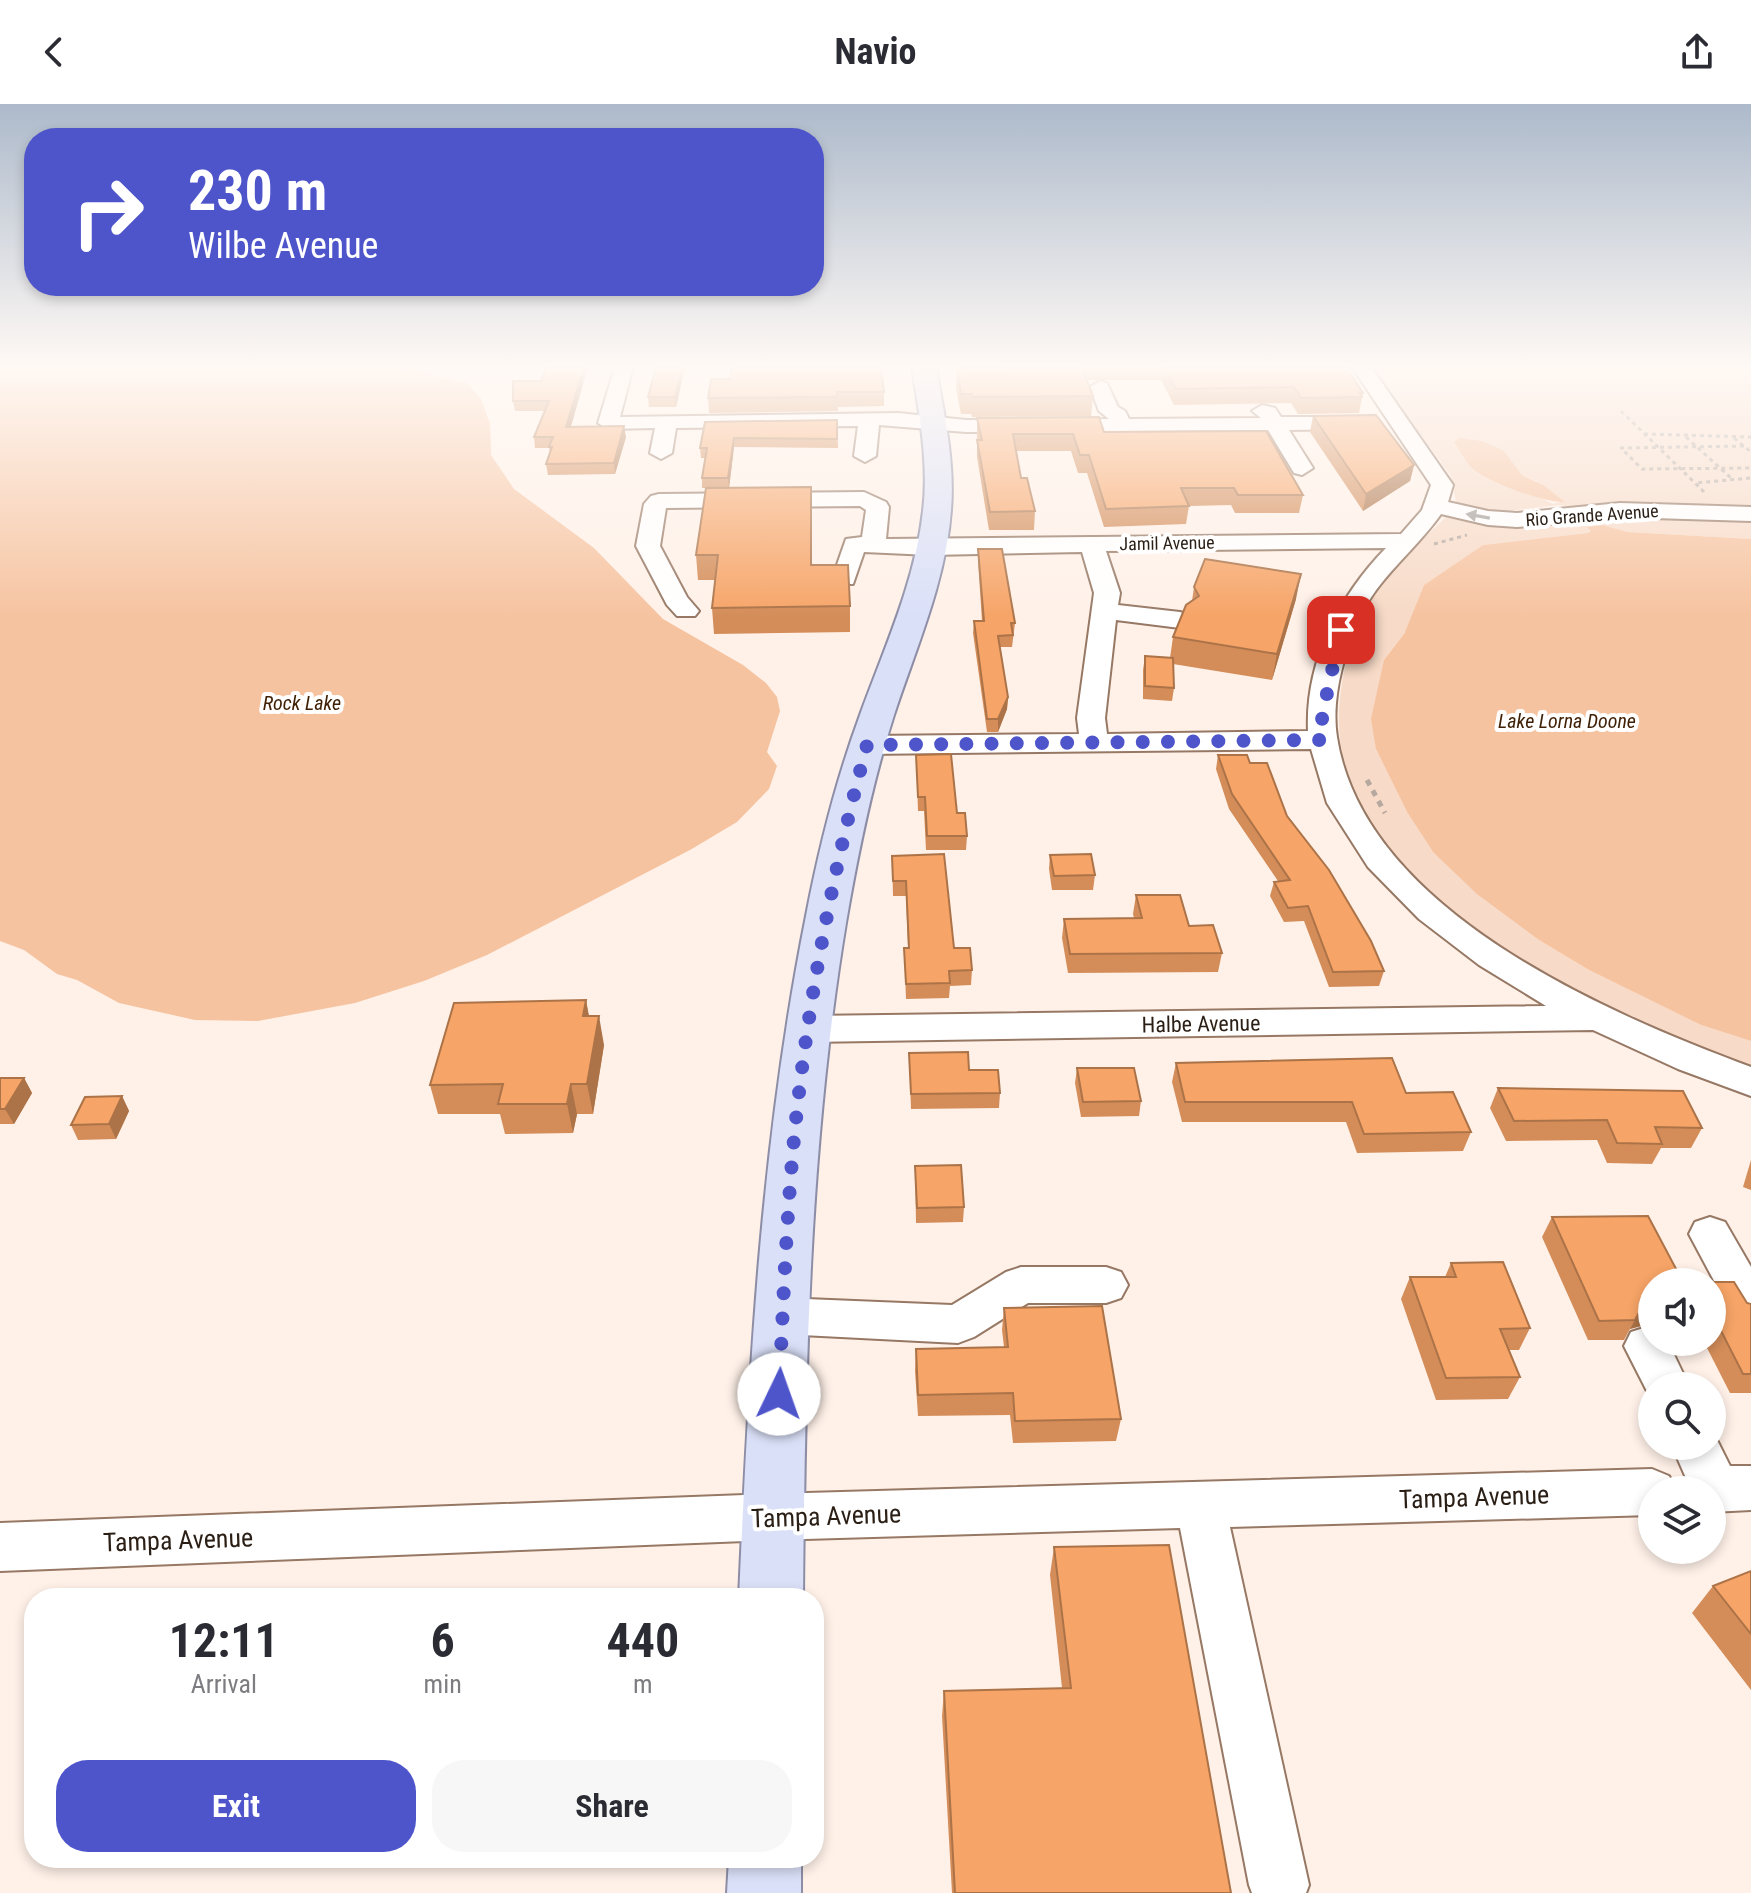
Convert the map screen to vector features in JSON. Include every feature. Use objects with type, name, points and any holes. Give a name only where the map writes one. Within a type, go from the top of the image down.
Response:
[{"type":"main road","points":[[771,1588],[771,1517],[794,1138],[809,1029],[830,893],[867,745],[920,592],[930,547],[937,485],[934,450]]},
{"type":"main road","points":[[764,1893],[765,1868]]},
{"type":"street","points":[[865,456],[866,450]]},
{"type":"street","points":[[1295,450],[1302,468]]},
{"type":"street","points":[[1420,450],[1442,485],[1441,497],[1416,544],[1366,585],[1341,630],[1322,716],[1323,740],[1334,780],[1352,820],[1385,866],[1440,920],[1507,968],[1593,1018],[1681,1057],[1751,1082]]},
{"type":"street","points":[[686,611],[676,600],[648,546],[655,504],[659,501],[864,499],[878,507],[873,544],[854,544],[844,579]]},
{"type":"street","name":"Rio Grande Avenue","points":[[1435,506],[1488,518],[1517,520],[1620,510],[1751,514]]},
{"type":"street","name":"Jamil Avenue","points":[[873,544],[930,547],[1416,544]]},
{"type":"street","points":[[1092,544],[1107,593],[1091,718],[1094,742]]},
{"type":"street","points":[[1104,611],[1180,620]]},
{"type":"street","points":[[867,745],[1323,740]]},
{"type":"street","name":"Halbe Avenue","points":[[809,1029],[1593,1018]]},
{"type":"street","points":[[1710,1234],[1751,1307]]},
{"type":"street","points":[[782,1316],[958,1324],[1021,1285],[1106,1285]]},
{"type":"street","name":"Tampa Avenue","points":[[0,1547],[771,1517],[1638,1492]]},
{"type":"street","points":[[1200,1505],[1279,1885]]},
{"type":"path","points":[[1623,450],[1642,469],[1751,468]]},
{"type":"path","points":[[1662,450],[1705,493]]},
{"type":"path","points":[[1701,450],[1731,478]]},
{"type":"path","points":[[1695,483],[1751,478]]},
{"type":"path","points":[[1416,544],[1472,534]]},
{"type":"path","points":[[1363,774],[1385,813]]},
{"type":"shaded area","points":[[1433,450],[1461,450],[1480,472],[1553,504],[1564,501],[1522,475],[1503,450],[1751,450],[1751,506],[1724,505],[1740,510],[1583,510],[1560,505],[1490,513],[1457,507],[1451,476]]},
{"type":"shaded area","points":[[1449,514],[1751,517],[1751,539],[1628,532],[1601,525],[1588,527],[1591,531],[1588,533],[1483,545],[1424,585],[1404,634],[1384,660],[1376,749],[1407,812],[1433,852],[1539,940],[1589,970],[1701,1025],[1751,1041],[1751,1070],[1589,1003],[1512,959],[1473,931],[1436,898],[1402,863],[1374,825],[1353,786],[1341,745],[1340,696],[1346,661],[1362,614],[1378,588]]},
{"type":"water","name":"Rock Lake","points":[[0,450],[491,450],[514,489],[594,548],[663,619],[743,665],[766,683],[777,697],[780,711],[767,752],[777,766],[769,789],[737,822],[690,850],[487,955],[424,981],[355,1003],[258,1021],[195,1020],[119,1003],[77,980],[57,974],[24,950],[0,941]]},
{"type":"water","points":[[1460,450],[1503,450],[1522,475],[1543,485],[1565,502],[1532,496],[1503,485],[1469,465]]},
{"type":"water","name":"Lake Lorna Doone","points":[[1602,525],[1628,532],[1751,539],[1751,1041],[1701,1025],[1589,970],[1539,940],[1477,894],[1433,852],[1407,812],[1376,749],[1371,719],[1384,660],[1404,634],[1424,585],[1483,545],[1588,533],[1591,531],[1587,527]]},
{"type":"building","points":[[551,450],[617,450],[614,463],[546,464]]},
{"type":"building","points":[[707,450],[732,450],[728,478],[702,478]]},
{"type":"building","points":[[979,450],[1016,450],[1021,478],[1027,478],[1035,511],[990,512]]},
{"type":"building","points":[[1078,450],[1277,450],[1303,495],[1238,495],[1234,488],[1181,488],[1189,506],[1106,509],[1089,455],[1080,455]]},
{"type":"building","points":[[1336,450],[1403,450],[1414,465],[1366,494]]},
{"type":"building","points":[[811,487],[811,565],[848,565],[850,606],[712,608],[718,555],[696,555],[706,488]]},
{"type":"building","points":[[978,549],[1002,549],[1015,623],[1011,623],[1013,635],[998,636],[1008,697],[998,719],[987,719],[974,621],[984,621]]},
{"type":"building","points":[[1205,559],[1301,574],[1277,654],[1173,637],[1186,605],[1199,596],[1194,587]]},
{"type":"building","points":[[1145,656],[1173,658],[1174,688],[1145,686]]},
{"type":"building","points":[[951,754],[957,813],[965,813],[967,836],[927,836],[925,797],[918,797],[916,755]]},
{"type":"building","points":[[1218,755],[1247,755],[1250,763],[1267,763],[1287,816],[1329,870],[1371,941],[1384,971],[1333,972],[1308,906],[1288,908],[1274,882],[1290,880],[1232,794]]},
{"type":"building","points":[[944,854],[954,948],[970,948],[972,970],[949,971],[950,983],[906,984],[904,948],[909,948],[906,881],[893,881],[892,856]]},
{"type":"building","points":[[1091,854],[1095,875],[1054,876],[1050,855]]},
{"type":"building","points":[[1136,895],[1180,895],[1189,926],[1213,925],[1222,953],[1070,954],[1064,919],[1142,918]]},
{"type":"building","points":[[586,1000],[583,1016],[599,1016],[587,1084],[571,1084],[567,1104],[498,1104],[503,1084],[430,1085],[454,1003]]},
{"type":"building","points":[[968,1052],[969,1070],[998,1070],[1000,1093],[911,1094],[909,1053]]},
{"type":"building","points":[[1392,1058],[1406,1093],[1453,1092],[1471,1132],[1364,1134],[1352,1102],[1185,1102],[1176,1063]]},
{"type":"building","points":[[1077,1068],[1134,1068],[1141,1101],[1083,1102]]},
{"type":"building","points":[[0,1078],[24,1078],[5,1109],[0,1109]]},
{"type":"building","points":[[1498,1088],[1683,1091],[1702,1128],[1655,1127],[1662,1144],[1617,1143],[1607,1120],[1514,1121]]},
{"type":"building","points":[[122,1096],[109,1124],[71,1125],[85,1097]]},
{"type":"building","points":[[961,1165],[964,1207],[917,1208],[915,1166]]},
{"type":"building","points":[[1648,1216],[1676,1268],[1638,1268],[1638,1314],[1635,1320],[1599,1321],[1552,1217]]},
{"type":"building","points":[[1503,1262],[1530,1328],[1500,1329],[1520,1377],[1446,1378],[1410,1277],[1456,1277],[1451,1263]]},
{"type":"building","points":[[1726,1282],[1734,1282],[1747,1303],[1751,1304],[1751,1374],[1743,1374],[1726,1341]]},
{"type":"building","points":[[1102,1306],[1121,1419],[1015,1421],[1013,1393],[918,1395],[916,1349],[1008,1347],[1004,1308]]},
{"type":"building","points":[[1169,1545],[1231,1893],[955,1893],[944,1691],[1071,1688],[1054,1547]]},
{"type":"building","points":[[1751,1571],[1751,1634],[1713,1586]]},
{"type":"route","points":[[779,1394],[794,1138],[830,893],[867,745],[1323,740],[1322,716],[1341,630]]}]
